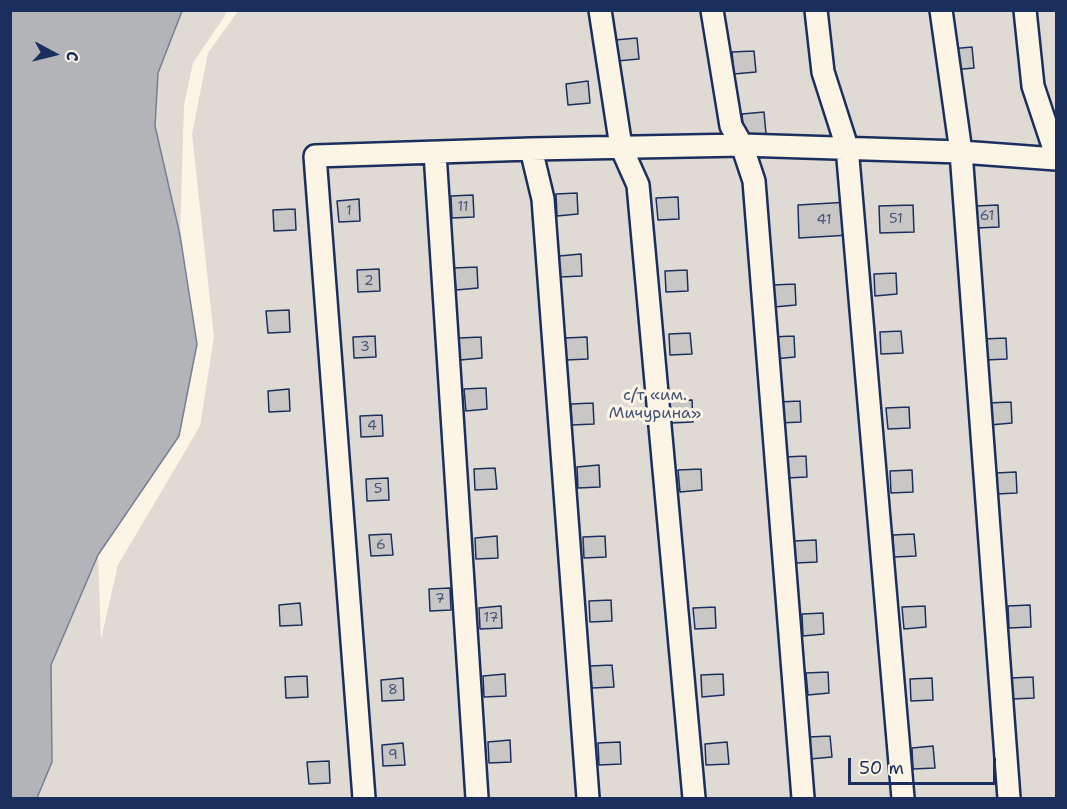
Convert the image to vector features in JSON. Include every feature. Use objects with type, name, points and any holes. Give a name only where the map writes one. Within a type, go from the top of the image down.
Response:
[{"type":"lane","points":[[600,10],[621,147],[638,185],[694,798]]},
{"type":"lane","points":[[712,10],[731,126],[742,145],[754,181],[803,798]]},
{"type":"lane","points":[[816,10],[823,72],[846,147],[903,798]]},
{"type":"lane","points":[[941,10],[962,152],[1009,798]]},
{"type":"lane","points":[[364,798],[315,156],[742,145],[846,147],[1056,157],[1033,86],[1025,10]]},
{"type":"lane","points":[[531,149],[543,199],[588,798]]},
{"type":"lane","points":[[435,153],[477,798]]},
{"type":"green space","points":[[182,11],[228,11],[193,63],[184,105],[180,235],[155,126],[158,73]]},
{"type":"green space","name":"с/т «им. Мичурина»","points":[[238,11],[1056,11],[1056,798],[37,798],[52,762],[51,665],[98,555],[101,639],[118,565],[200,426],[214,337],[192,134],[208,53]]},
{"type":"shaded area","points":[[10,11],[182,11],[158,73],[155,126],[180,235],[197,344],[179,436],[98,555],[51,665],[52,762],[37,798],[10,798]]},
{"type":"building","points":[[637,38],[639,59],[617,61],[615,40]]},
{"type":"building","points":[[972,47],[974,68],[952,70],[950,49]]},
{"type":"building","points":[[754,51],[756,72],[734,74],[732,52]]},
{"type":"building","points":[[588,81],[590,103],[568,105],[566,84]]},
{"type":"building","points":[[764,112],[766,134],[744,136],[742,114]]},
{"type":"building","points":[[577,193],[578,214],[557,216],[556,194]]},
{"type":"building","points":[[473,195],[474,217],[452,218],[451,196]]},
{"type":"building","points":[[678,197],[679,219],[658,220],[656,198]]},
{"type":"building","points":[[359,199],[360,221],[339,222],[337,201]]},
{"type":"building","points":[[849,202],[850,235],[799,238],[798,205]]},
{"type":"building","points":[[913,205],[914,232],[880,233],[879,206]]},
{"type":"building","points":[[998,205],[999,227],[977,228],[976,206]]},
{"type":"building","points":[[295,209],[296,230],[274,231],[273,210]]},
{"type":"building","points":[[581,254],[582,276],[560,277],[559,256]]},
{"type":"building","points":[[477,267],[478,288],[456,290],[454,268]]},
{"type":"building","points":[[379,269],[380,291],[358,292],[357,270]]},
{"type":"building","points":[[687,270],[688,291],[666,292],[665,271]]},
{"type":"building","points":[[896,273],[897,294],[875,296],[874,274]]},
{"type":"building","points":[[795,284],[796,305],[774,307],[773,285]]},
{"type":"building","points":[[289,310],[290,332],[268,333],[266,311]]},
{"type":"building","points":[[901,331],[903,353],[881,354],[880,332]]},
{"type":"building","points":[[690,333],[692,354],[670,355],[669,334]]},
{"type":"building","points":[[375,336],[376,357],[354,358],[353,337]]},
{"type":"building","points":[[794,336],[795,357],[774,359],[772,337]]},
{"type":"building","points":[[481,337],[482,358],[460,360],[459,338]]},
{"type":"building","points":[[587,337],[588,359],[566,360],[565,338]]},
{"type":"building","points":[[1006,338],[1007,359],[985,360],[984,339]]},
{"type":"building","points":[[486,388],[487,409],[466,411],[464,389]]},
{"type":"building","points":[[289,389],[290,411],[269,412],[268,391]]},
{"type":"building","points":[[692,400],[693,422],[671,423],[670,401]]},
{"type":"building","points":[[800,401],[801,422],[779,423],[778,402]]},
{"type":"building","points":[[1011,402],[1012,423],[990,425],[988,403]]},
{"type":"building","points":[[593,403],[594,424],[572,425],[571,404]]},
{"type":"building","points":[[909,407],[910,428],[888,429],[886,408]]},
{"type":"building","points":[[382,415],[383,436],[361,437],[360,416]]},
{"type":"building","points":[[806,456],[807,477],[786,478],[784,457]]},
{"type":"building","points":[[599,465],[600,487],[578,488],[577,467]]},
{"type":"building","points":[[495,468],[497,489],[475,490],[474,469]]},
{"type":"building","points":[[701,469],[702,490],[680,492],[678,470]]},
{"type":"building","points":[[912,470],[913,492],[891,493],[890,471]]},
{"type":"building","points":[[1016,472],[1017,493],[996,494],[995,473]]},
{"type":"building","points":[[388,478],[389,500],[367,501],[366,479]]},
{"type":"building","points":[[391,534],[393,555],[371,556],[369,535]]},
{"type":"building","points":[[914,534],[916,556],[894,557],[893,535]]},
{"type":"building","points":[[497,536],[498,558],[476,559],[475,538]]},
{"type":"building","points":[[605,536],[606,557],[584,558],[583,537]]},
{"type":"building","points":[[816,540],[817,562],[795,563],[794,541]]},
{"type":"building","points":[[450,588],[451,610],[430,611],[429,589]]},
{"type":"building","points":[[611,600],[612,621],[590,622],[589,601]]},
{"type":"building","points":[[300,603],[302,625],[280,626],[279,605]]},
{"type":"building","points":[[1030,605],[1031,627],[1009,628],[1008,606]]},
{"type":"building","points":[[501,606],[502,628],[480,629],[479,608]]},
{"type":"building","points":[[925,606],[926,627],[904,629],[902,607]]},
{"type":"building","points":[[715,607],[716,628],[695,629],[693,608]]},
{"type":"building","points":[[823,613],[824,634],[803,636],[802,614]]},
{"type":"building","points":[[612,665],[614,687],[592,688],[590,666]]},
{"type":"building","points":[[828,672],[829,693],[808,695],[806,673]]},
{"type":"building","points":[[505,674],[506,696],[484,697],[483,676]]},
{"type":"building","points":[[723,674],[724,695],[702,697],[701,675]]},
{"type":"building","points":[[307,676],[308,697],[286,698],[285,677]]},
{"type":"building","points":[[1033,677],[1034,698],[1012,699],[1011,678]]},
{"type":"building","points":[[403,678],[404,700],[382,701],[381,680]]},
{"type":"building","points":[[932,678],[933,700],[911,701],[910,679]]},
{"type":"building","points":[[830,736],[832,757],[810,759],[809,737]]},
{"type":"building","points":[[510,740],[511,762],[489,763],[488,742]]},
{"type":"building","points":[[620,742],[621,764],[599,765],[598,743]]},
{"type":"building","points":[[727,742],[729,764],[706,765],[705,744]]},
{"type":"building","points":[[403,743],[405,765],[383,766],[382,745]]},
{"type":"building","points":[[933,746],[935,768],[913,769],[912,748]]},
{"type":"building","points":[[329,761],[330,783],[309,784],[307,762]]}]
